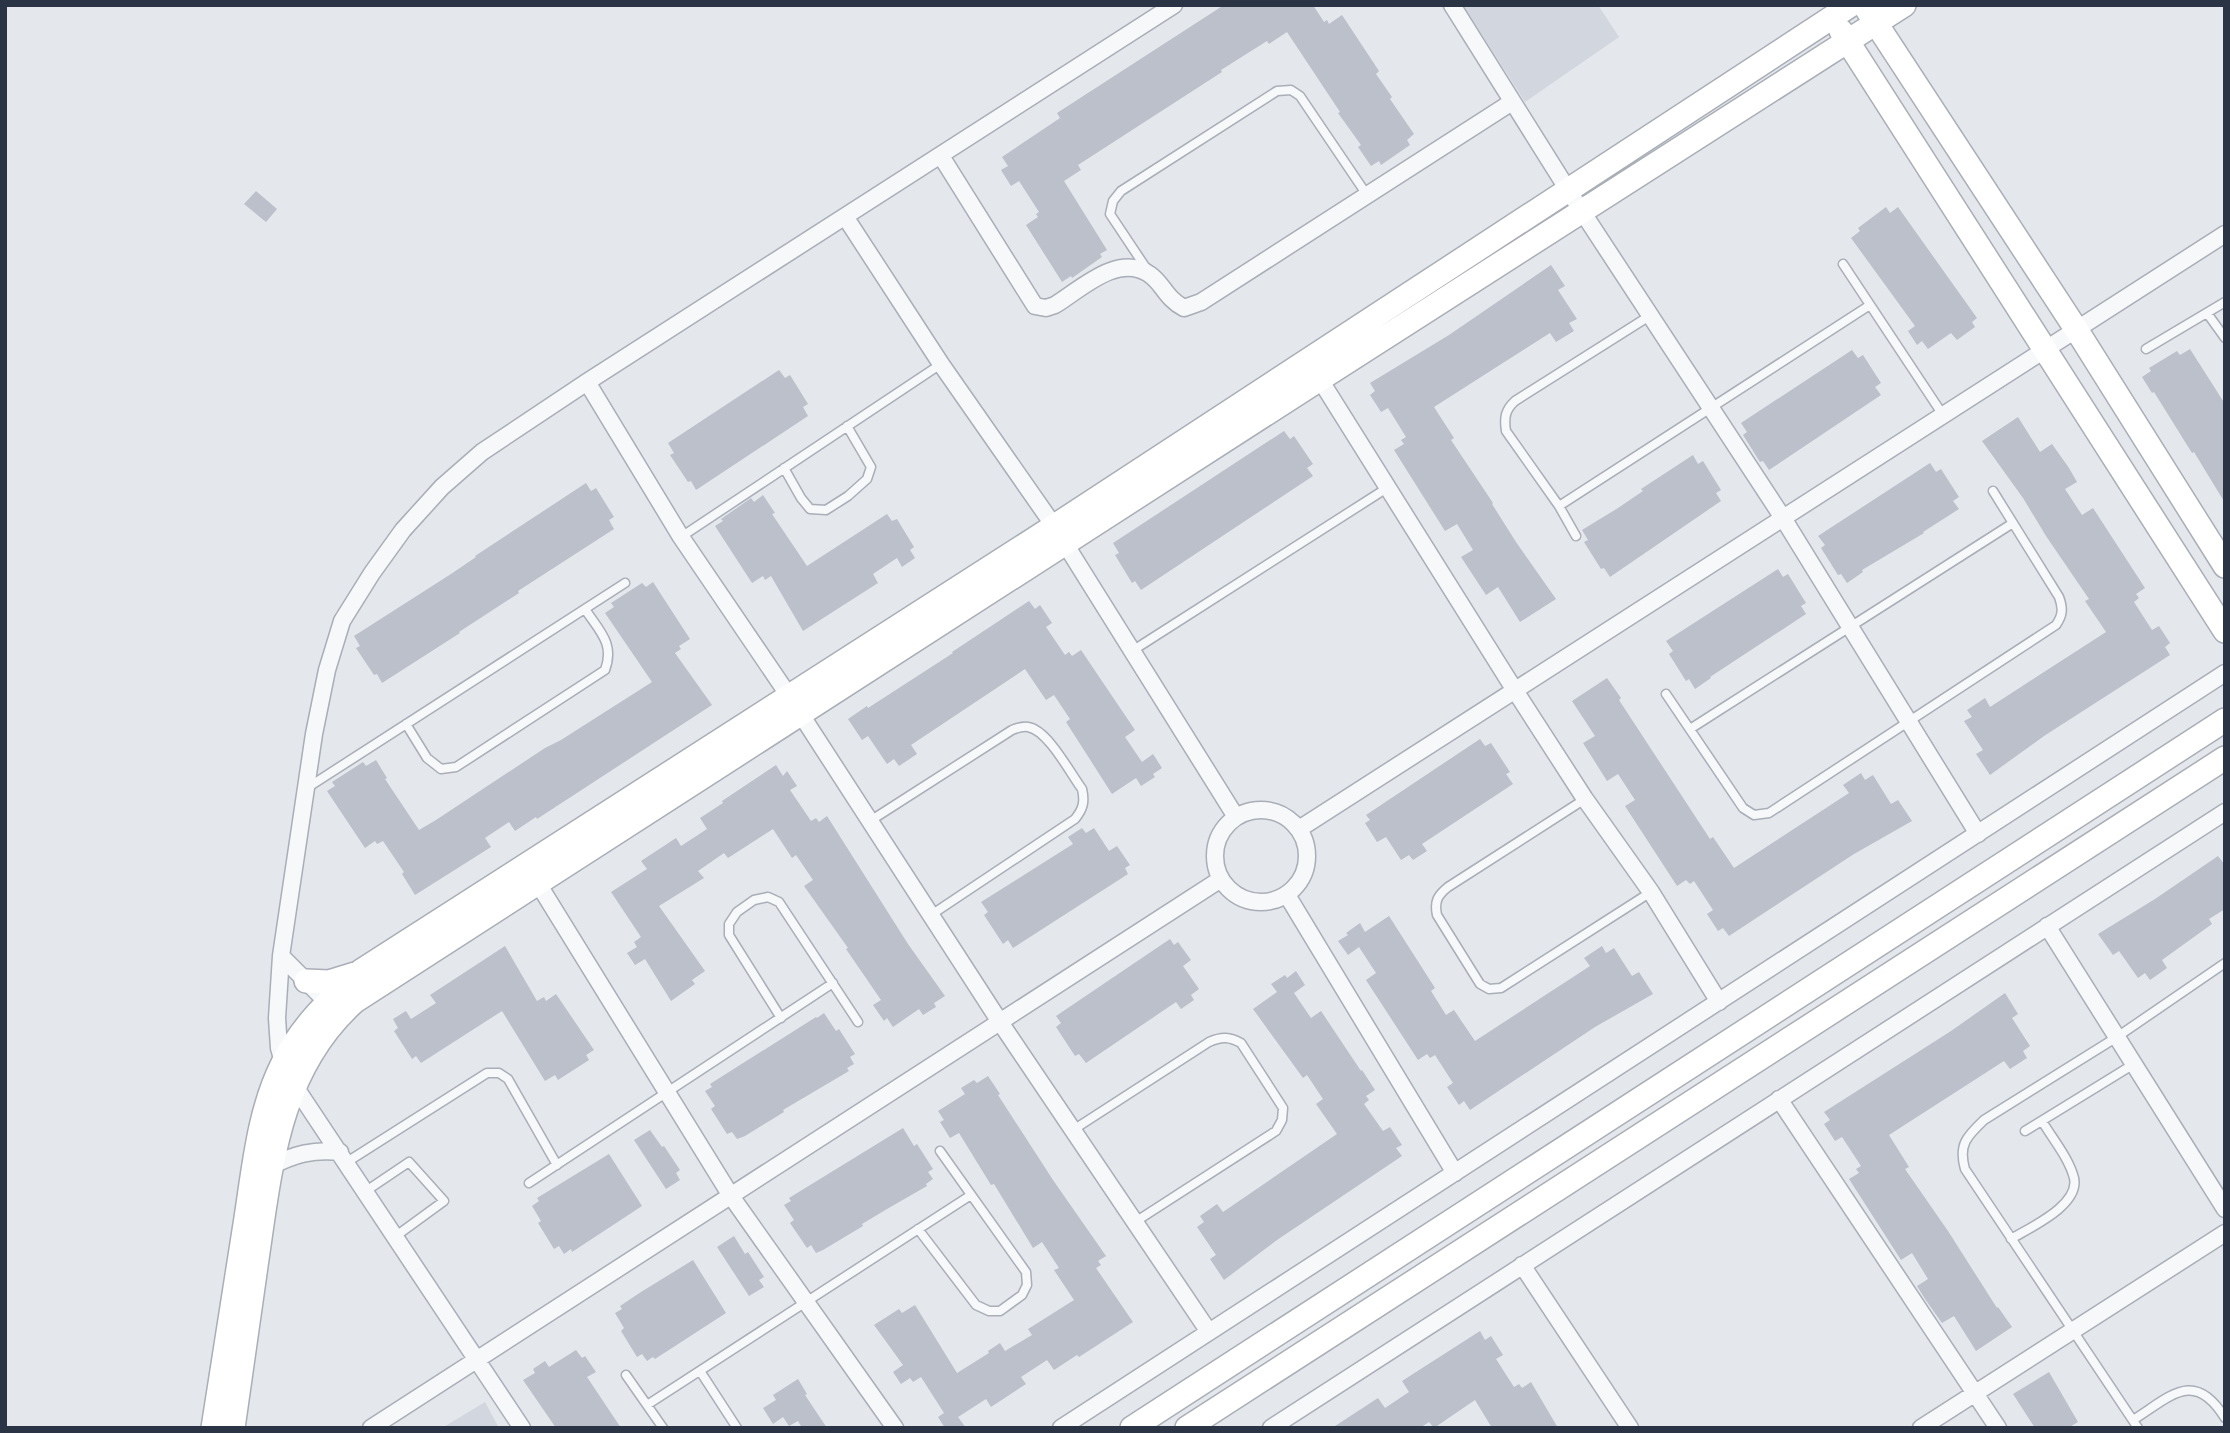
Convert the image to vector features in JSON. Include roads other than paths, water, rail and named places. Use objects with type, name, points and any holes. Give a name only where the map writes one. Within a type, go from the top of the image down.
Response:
[{"type":"street","points":[[523,1428],[294,1085],[283,1062],[277,1034],[281,956],[314,734],[327,670],[342,621],[402,530],[442,487],[482,452],[1174,5]]},
{"type":"street","points":[[1452,5],[1568,190],[1783,517],[1978,834]]},
{"type":"street","points":[[1314,370],[1583,211],[1849,41],[1871,14],[1904,5]]},
{"type":"street","points":[[306,982],[340,980],[361,971],[526,864],[795,705],[1314,370],[1568,190],[1836,9],[1849,41],[2225,631]]},
{"type":"street","points":[[1871,14],[2076,329],[2225,566]]},
{"type":"street","points":[[941,156],[1035,306],[1046,308],[1055,305],[1107,272],[1136,268],[1150,274],[1172,302],[1184,307],[1201,302],[1513,102]]},
{"type":"street","points":[[846,218],[941,364],[1060,535],[1237,817]]},
{"type":"street","points":[[1299,829],[2225,234]]},
{"type":"street","points":[[1314,370],[1514,689],[1585,799],[1651,892],[1719,1002]]},
{"type":"street","points":[[587,382],[681,537],[795,705],[1000,1022],[1209,1332]]},
{"type":"street","points":[[1061,1428],[2225,673]]},
{"type":"street","points":[[214,1428],[266,1105],[283,1062],[307,1025],[375,987],[539,884],[795,705]]},
{"type":"street","points":[[1132,1428],[2225,720]]},
{"type":"street","points":[[1187,1428],[2225,758]]},
{"type":"street","points":[[1259,809],[1274,811],[1289,818],[1299,829],[1306,842],[1308,857],[1305,872],[1298,885],[1287,894],[1273,901],[1258,902],[1231,891],[1221,879],[1215,849],[1220,834],[1230,821],[1243,813],[1259,809]]},
{"type":"street","points":[[1271,1428],[2225,812]]},
{"type":"street","points":[[526,864],[731,1196],[895,1428]]},
{"type":"street","points":[[372,1428],[1221,879]]},
{"type":"street","points":[[1287,894],[1455,1173]]},
{"type":"street","points":[[2047,926],[2225,1209]]},
{"type":"street","points":[[281,956],[333,1009]]},
{"type":"street","points":[[233,1428],[270,1167],[284,1112],[294,1085],[333,1009],[361,971]]},
{"type":"street","points":[[1779,1099],[1998,1428]]},
{"type":"street","points":[[270,1167],[304,1152],[322,1150],[344,1157]]},
{"type":"street","points":[[1921,1428],[2225,1233]]},
{"type":"street","points":[[1522,1265],[1630,1428]]},
{"type":"lane","points":[[1150,274],[1110,214],[1113,201],[1121,191],[1277,91],[1291,90],[1300,96],[1367,195]]},
{"type":"lane","points":[[1843,264],[1943,415]]},
{"type":"lane","points":[[2146,349],[2225,302]]},
{"type":"lane","points":[[1559,506],[1870,305]]},
{"type":"lane","points":[[2207,313],[2225,338]]},
{"type":"lane","points":[[1576,536],[1559,506],[1506,430],[1504,418],[1508,407],[1515,401],[1651,315]]},
{"type":"lane","points":[[681,537],[941,364]]},
{"type":"lane","points":[[784,468],[810,509],[826,510],[848,496],[867,479],[871,467],[847,426]]},
{"type":"lane","points":[[1132,651],[1387,488]]},
{"type":"lane","points":[[1666,694],[1743,807],[1754,815],[1769,813],[2056,625],[2061,618],[2063,606],[2059,597],[1993,491]]},
{"type":"lane","points":[[1690,729],[2013,523]]},
{"type":"lane","points":[[307,788],[625,583]]},
{"type":"lane","points":[[407,724],[427,758],[440,769],[456,767],[605,670],[610,656],[608,643],[585,609]]},
{"type":"lane","points":[[870,821],[1012,730],[1025,726],[1045,736],[1082,789],[1082,810],[1075,819],[931,915]]},
{"type":"lane","points":[[1585,799],[1439,894],[1435,904],[1437,915],[1480,984],[1489,989],[1501,988],[1651,892]]},
{"type":"lane","points":[[781,1017],[729,935],[729,924],[737,912],[754,900],[768,897],[779,902],[858,1022]]},
{"type":"lane","points":[[2225,963],[2117,1037],[1984,1120],[1970,1132],[1961,1156],[1965,1169],[2136,1424],[2176,1393],[2189,1389],[2202,1392],[2216,1404],[2225,1418]]},
{"type":"lane","points":[[529,1183],[833,983]]},
{"type":"lane","points":[[1073,1130],[1209,1042],[1218,1038],[1231,1038],[1241,1043],[1283,1108],[1282,1120],[1276,1131],[1135,1222]]},
{"type":"lane","points":[[2025,1131],[2134,1064]]},
{"type":"lane","points":[[344,1157],[487,1073],[499,1073],[508,1079],[557,1165]]},
{"type":"lane","points":[[2011,1239],[2064,1206],[2073,1193],[2075,1180],[2069,1166],[2042,1121]]},
{"type":"lane","points":[[918,1229],[976,1305],[989,1311],[1000,1311],[1022,1295],[1027,1285],[1026,1272],[940,1151]]},
{"type":"lane","points":[[366,1191],[409,1162],[444,1201],[396,1236]]},
{"type":"lane","points":[[647,1405],[971,1195]]},
{"type":"lane","points":[[700,1371],[737,1428]]},
{"type":"lane","points":[[626,1375],[663,1428]]}]
